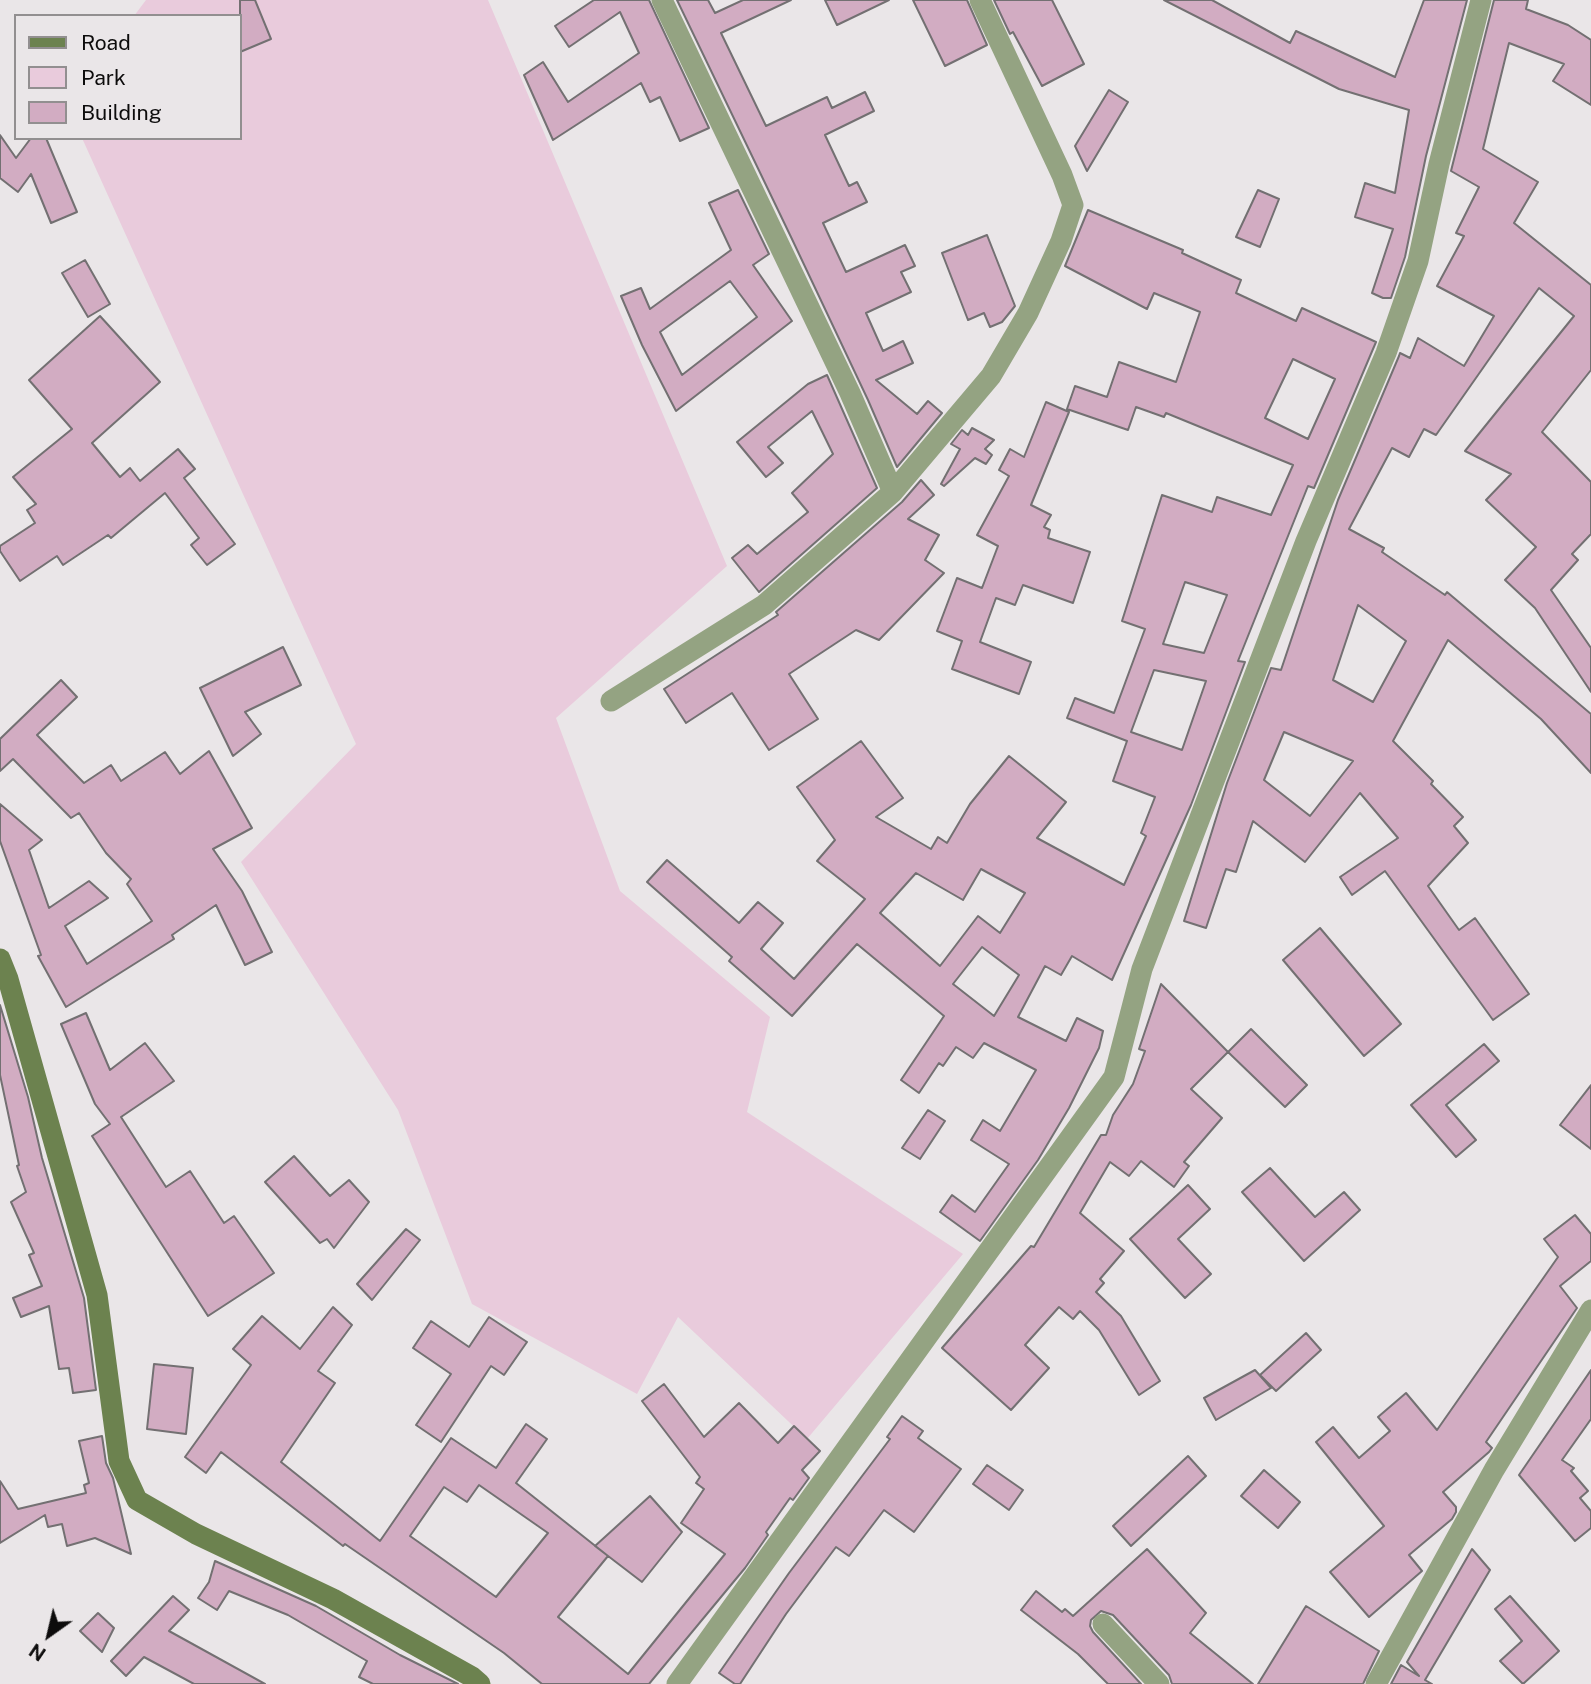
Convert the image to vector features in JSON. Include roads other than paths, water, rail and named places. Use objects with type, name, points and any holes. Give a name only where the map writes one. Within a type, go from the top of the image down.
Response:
[{"type":"street","points":[[662,0],[850,393],[893,492]]},
{"type":"street","points":[[611,701],[764,605],[893,492],[991,376],[1028,313],[1061,241],[1073,205],[1062,175],[980,0]]},
{"type":"street","points":[[677,1684],[1114,1077],[1142,969],[1306,541],[1386,353],[1418,261],[1439,164],[1481,0]]},
{"type":"street","points":[[0,959],[8,979],[97,1295],[119,1461],[136,1500],[196,1534],[333,1600],[472,1677],[480,1684]]},
{"type":"street","points":[[1376,1684],[1494,1470],[1591,1310]]},
{"type":"street","points":[[1103,1624],[1159,1684]]}]
